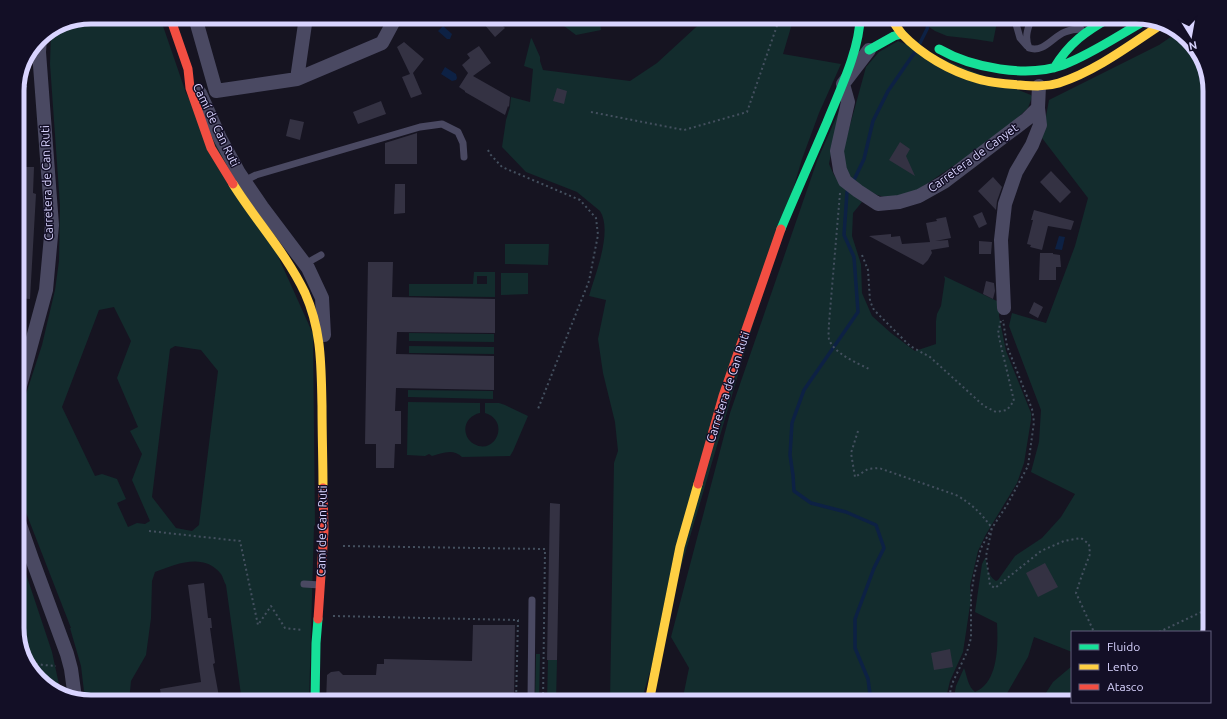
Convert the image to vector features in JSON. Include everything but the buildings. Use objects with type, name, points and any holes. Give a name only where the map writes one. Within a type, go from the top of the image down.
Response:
[{"type":"street","name":"Camí de Can Ruti","points":[[172,24],[188,70],[192,94],[211,148],[238,192],[274,241],[297,278],[316,324],[321,360],[324,531],[316,643],[315,695]]},
{"type":"street","name":"Camí de Can Ruti","points":[[197,24],[216,91],[297,78]]},
{"type":"street","points":[[297,78],[305,24]]},
{"type":"street","points":[[297,78],[382,44],[392,24]]},
{"type":"street","points":[[858,32],[859,24]]},
{"type":"street","points":[[858,32],[863,24]]},
{"type":"street","points":[[895,24],[904,31]]},
{"type":"street","points":[[900,24],[919,49],[948,61],[960,64],[979,64],[1010,70],[1028,71],[1054,68],[1069,63],[1098,36],[1106,24]]},
{"type":"street","points":[[1054,68],[1061,55],[1072,43],[1134,24]]},
{"type":"street","points":[[1098,36],[1116,44],[1155,27]]},
{"type":"street","points":[[931,44],[948,61],[978,79],[1008,84],[1039,86],[1058,83],[1081,74],[1116,54],[1157,27]]},
{"type":"street","points":[[872,44],[904,31]]},
{"type":"street","name":"Carretera de Can Ruti","points":[[650,695],[680,547],[724,396],[779,233],[843,84],[855,47],[858,32]]},
{"type":"street","points":[[1039,86],[1065,74],[1096,56],[1098,36]]},
{"type":"street","name":"Carretera de Can Ruti","points":[[843,84],[872,44]]},
{"type":"street","name":"Carretera de Can Ruti","points":[[24,359],[36,331],[46,290],[52,225],[39,49]]},
{"type":"street","name":"Camí de Can Ruti","points":[[188,70],[197,85],[220,138],[244,180],[308,268],[322,298],[324,335],[321,360]]},
{"type":"street","points":[[842,186],[837,151],[848,102],[843,84]]},
{"type":"street","points":[[1004,308],[1001,240],[1005,204],[1016,172],[1032,145],[1040,125],[1038,108],[1039,86]]},
{"type":"street","name":"Carretera de Canyet","points":[[842,186],[858,192],[878,204],[899,202],[919,196],[944,182],[1027,119],[1038,108]]},
{"type":"street","name":"Camí de Can Ruti","points":[[208,139],[230,169],[244,180]]},
{"type":"street","name":"Camí de Can Ruti","points":[[258,220],[267,224],[282,245],[297,262],[304,264]]},
{"type":"street","name":"Camí de Can Ruti","points":[[304,264],[303,274],[312,300],[311,309]]},
{"type":"street","points":[[24,536],[67,654],[74,693]]},
{"type":"lane","points":[[1016,24],[1020,38],[1029,48],[1035,50],[1045,46],[1064,32],[1078,29],[1098,36]]},
{"type":"lane","points":[[1029,24],[1026,33],[1026,42],[1029,48]]},
{"type":"lane","points":[[1090,24],[1098,36]]},
{"type":"lane","points":[[244,180],[256,175],[420,127],[442,124],[458,132],[462,143],[464,157]]},
{"type":"lane","points":[[304,264],[321,255]]},
{"type":"lane","points":[[304,584],[321,585]]},
{"type":"lane","points":[[531,695],[532,600]]},
{"type":"path","points":[[591,112],[684,130],[747,112],[778,24]]},
{"type":"path","points":[[488,150],[502,167],[580,200],[596,218],[598,235],[589,281],[538,409]]},
{"type":"path","points":[[842,186],[829,323],[829,339],[837,350],[847,358],[869,369]]},
{"type":"path","points":[[862,255],[868,270],[870,301],[874,310],[910,346],[930,357],[984,406],[996,412],[1007,410],[1014,401],[998,333],[1004,308]]},
{"type":"path","points":[[950,695],[952,684],[967,652],[971,638],[971,596],[981,548],[1028,466],[1034,422],[1032,409],[1007,346],[1003,325],[1004,308]]},
{"type":"path","points":[[858,431],[851,453],[855,477],[868,469],[879,468],[956,495],[968,502],[982,514],[992,528],[986,556],[990,585],[995,588],[1041,551],[1064,541],[1081,538],[1089,544],[1090,554],[1076,593],[1094,631]]},
{"type":"path","points":[[149,531],[240,540],[258,624],[271,606],[285,628],[304,630]]},
{"type":"path","points":[[343,546],[545,549],[543,695]]},
{"type":"path","points":[[1161,631],[1203,611]]},
{"type":"path","points":[[326,616],[518,620],[516,695]]},
{"type":"path","points":[[34,663],[71,669]]},
{"type":"green space","points":[[91,24],[162,24],[186,93],[273,245],[313,334],[315,525],[309,695],[241,695],[226,585],[221,574],[214,567],[206,563],[198,562],[181,563],[155,572],[152,581],[151,618],[146,655],[131,681],[130,695],[84,694],[81,666],[71,628],[24,504],[24,402],[42,345],[55,290],[59,261],[60,206],[50,64],[51,38],[65,29],[78,25]],"holes":[[[114,307],[131,341],[117,378],[138,427],[130,431],[142,454],[132,480],[150,521],[145,524],[137,523],[128,527],[117,503],[126,499],[117,479],[102,474],[95,476],[62,407],[99,310]],[[175,346],[201,350],[218,371],[199,525],[192,531],[176,528],[152,497],[170,349]]]},
{"type":"green space","points":[[561,24],[600,24],[601,30],[576,35]]},
{"type":"green space","points":[[699,24],[792,24],[783,54],[841,64],[819,113],[802,159],[643,695],[610,695],[614,463],[618,451],[615,422],[603,373],[598,339],[606,300],[589,296],[602,253],[605,230],[604,220],[600,211],[577,192],[526,172],[502,147],[511,97],[530,102],[533,69],[524,66],[531,38],[540,57],[543,70],[630,81],[657,63]]},
{"type":"green space","points":[[924,24],[997,24],[993,42],[947,36],[935,31]]},
{"type":"green space","points":[[1171,37],[1171,56],[1193,56],[1202,78],[1203,631],[1071,631],[1071,652],[1034,637],[1028,657],[1006,695],[954,695],[956,686],[964,668],[969,684],[975,692],[983,687],[989,680],[993,671],[997,651],[997,623],[975,612],[982,564],[985,558],[990,576],[996,581],[998,580],[1015,556],[1042,538],[1061,517],[1075,494],[1031,472],[1039,442],[1041,410],[1009,326],[1012,313],[1046,323],[1075,246],[1088,198],[1042,138],[1049,100],[1159,45]]},
{"type":"green space","points":[[898,41],[1031,95],[1032,97],[1028,108],[999,135],[907,196],[891,199],[877,195],[845,177],[841,158],[866,67],[879,52]]},
{"type":"green space","points":[[839,111],[829,164],[834,175],[847,191],[862,202],[853,213],[852,236],[861,264],[862,293],[872,316],[891,333],[915,351],[936,344],[936,321],[937,314],[941,306],[945,279],[944,276],[999,302],[999,316],[1006,351],[1031,413],[1024,463],[1017,483],[985,536],[978,551],[970,586],[971,599],[963,652],[950,681],[947,695],[683,695],[689,668],[671,637],[730,413],[817,161]]},
{"type":"green space","points":[[24,145],[26,156],[24,156]]},
{"type":"green space","points":[[505,244],[549,244],[548,265],[505,264]]},
{"type":"green space","points":[[474,272],[495,272],[495,297],[409,296],[409,284],[473,284]],"holes":[[[477,276],[487,276],[487,284],[477,284]]]},
{"type":"green space","points":[[501,273],[528,273],[528,294],[501,295]]},
{"type":"green space","points":[[409,333],[494,334],[494,342],[409,341]]},
{"type":"green space","points":[[409,346],[494,347],[494,354],[409,353]]},
{"type":"green space","points":[[408,390],[493,391],[493,399],[408,397]]},
{"type":"green space","points":[[408,402],[480,403],[480,413],[468,420],[465,430],[470,441],[474,444],[482,446],[494,442],[498,429],[497,423],[493,417],[485,413],[485,403],[499,403],[528,416],[510,456],[462,457],[459,454],[451,452],[432,456],[429,454],[425,456],[407,455]]},
{"type":"green space","points":[[24,568],[52,652],[59,687],[50,681],[35,665],[25,641]]},
{"type":"green space","points":[[536,654],[540,654],[539,695],[535,695]]},
{"type":"green space","points":[[548,660],[557,660],[556,695],[547,695]]},
{"type":"green space","points":[[1071,667],[1071,695],[1045,695],[1053,682]]},
{"type":"water","points":[[443,26],[452,34],[450,39],[447,39],[438,31]]},
{"type":"water","points":[[445,67],[456,74],[456,80],[452,81],[441,74]]},
{"type":"water","points":[[1059,236],[1065,237],[1062,250],[1055,249]]},
{"type":"waterway","points":[[920,43],[928,24]]},
{"type":"waterway","points":[[853,182],[864,159],[873,121],[888,91],[915,52]]},
{"type":"waterway","points":[[850,188],[847,192],[844,235],[854,257],[858,312],[804,390],[792,423],[790,455],[794,491],[811,503],[846,512],[876,525],[884,548],[874,568],[855,619],[855,648],[868,679],[870,695]]},
{"type":"traffic: fast","points":[[781,229],[848,70],[857,43],[859,24]]},
{"type":"traffic: fast","points":[[1054,68],[1066,51],[1079,38],[1099,24]]},
{"type":"traffic: fast","points":[[939,49],[952,56],[983,66],[1017,71],[1033,71],[1049,69],[1074,61],[1139,24]]},
{"type":"traffic: fast","points":[[869,50],[894,36],[902,34]]},
{"type":"traffic: fast","points":[[315,695],[318,619]]},
{"type":"traffic: slow","points":[[895,24],[902,34],[918,49],[957,72],[978,79],[1004,84],[1035,86],[1059,83],[1086,72],[1157,27]]},
{"type":"traffic: slow","points":[[233,184],[289,264],[311,307],[318,335],[321,363],[323,488]]},
{"type":"traffic: slow","points":[[650,695],[680,547],[698,484]]},
{"type":"traffic: jam","points":[[172,24],[188,69],[190,88],[211,148],[233,184]]},
{"type":"traffic: jam","points":[[698,484],[723,396],[781,229]]},
{"type":"traffic: jam","points":[[318,619],[324,531],[323,488]]}]
